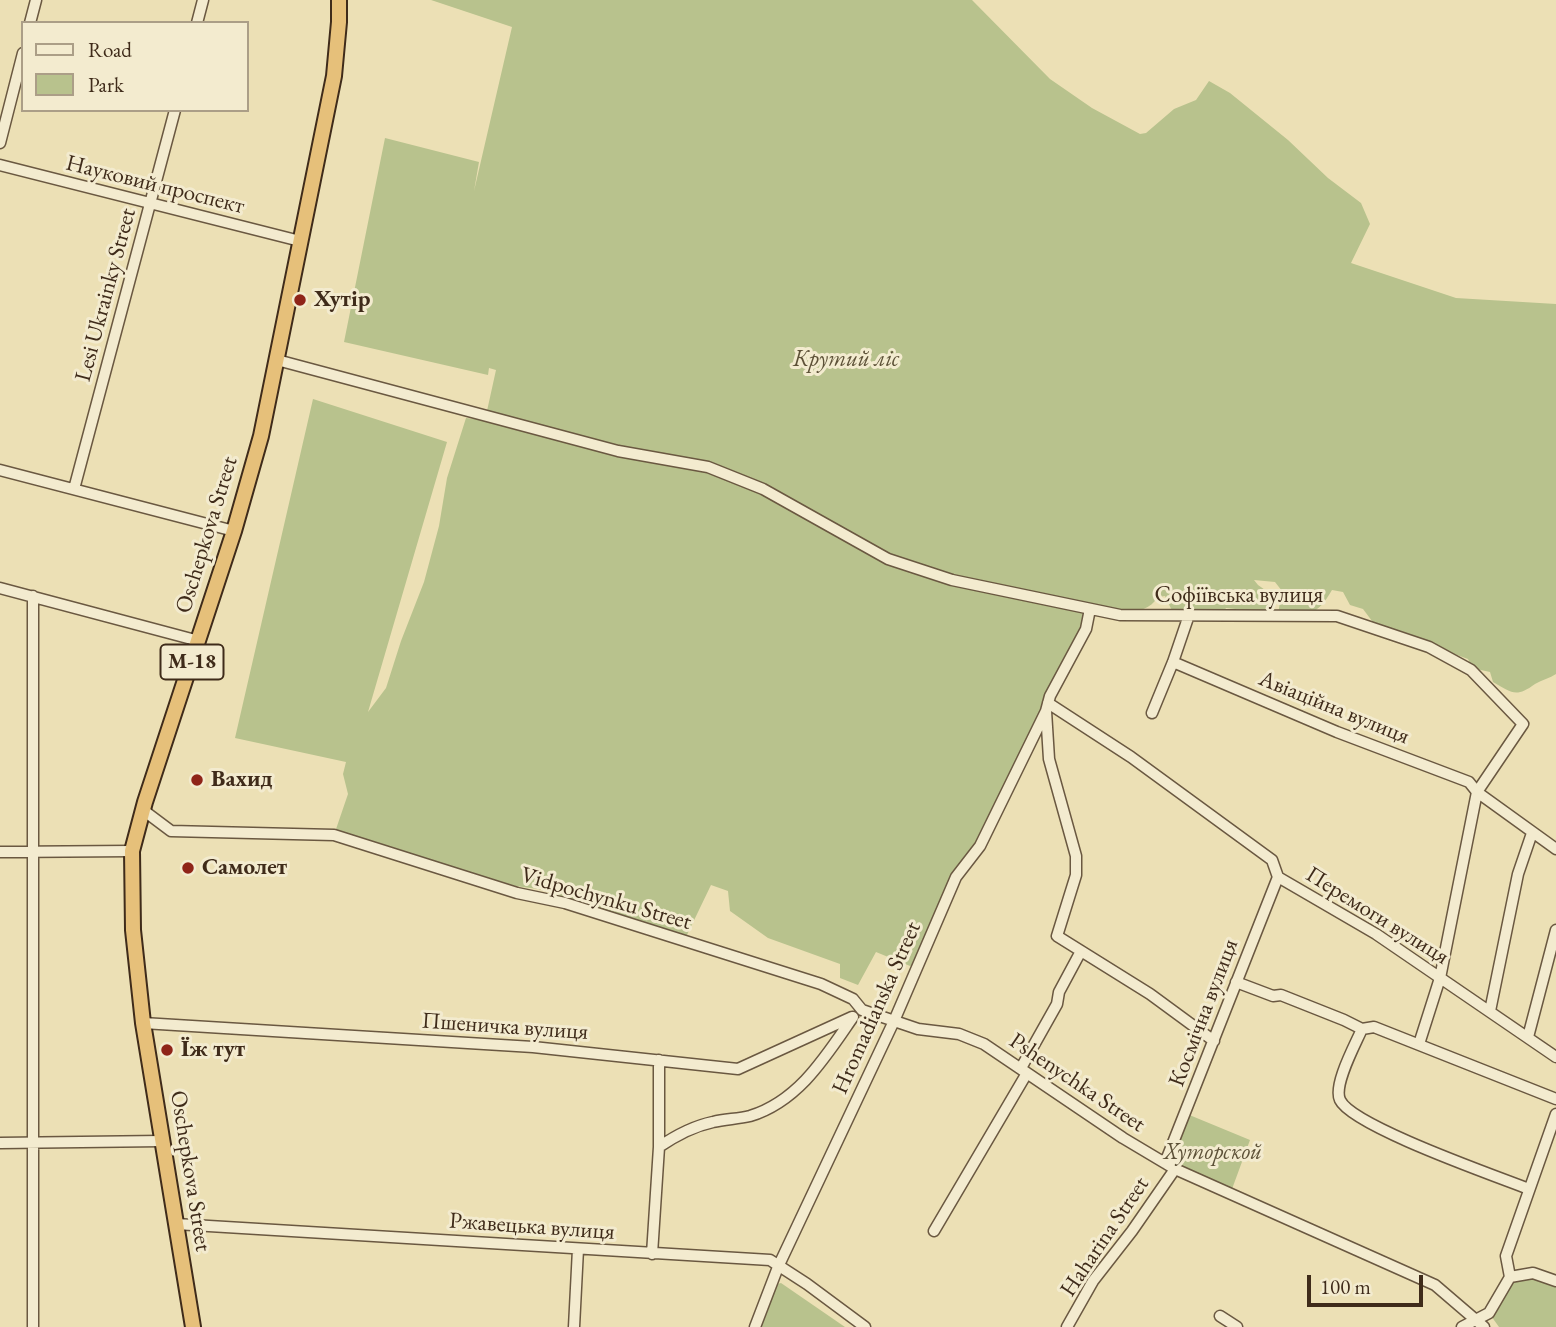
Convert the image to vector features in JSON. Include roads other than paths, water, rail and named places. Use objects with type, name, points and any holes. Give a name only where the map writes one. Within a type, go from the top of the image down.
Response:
[{"type":"highway","name":"Oschepkova Street","points":[[193,1327],[143,1023],[132,930],[132,851],[234,531],[261,436],[334,76],[339,0]]},
{"type":"street","points":[[31,21],[36,0]]},
{"type":"street","points":[[198,21],[203,0]]},
{"type":"street","points":[[0,143],[21,61]]},
{"type":"street","name":"Lesi Ukrainky Street","points":[[74,489],[174,112]]},
{"type":"street","name":"Науковий проспект","points":[[0,166],[300,241]]},
{"type":"street","name":"Софіївська вулиця","points":[[277,360],[618,451],[708,467],[764,489],[888,559],[917,571],[952,580],[1120,615],[1337,616],[1429,647],[1471,670],[1523,724],[1477,792]]},
{"type":"street","points":[[0,470],[234,531]]},
{"type":"street","points":[[0,588],[199,641]]},
{"type":"street","points":[[33,596],[33,1327]]},
{"type":"street","name":"Hromadianska Street","points":[[755,1327],[778,1266],[894,1021],[956,877],[980,845],[1086,629],[1090,609]]},
{"type":"street","points":[[1152,713],[1189,615]]},
{"type":"street","name":"Авіаційна вулиця","points":[[1173,662],[1338,732],[1469,782],[1477,792],[1556,849]]},
{"type":"street","points":[[1047,707],[1049,759],[1076,856],[1076,875],[1057,936],[1150,994],[1214,1041]]},
{"type":"street","name":"Перемоги вулиця","points":[[1047,707],[1131,757],[1272,860],[1278,877],[1376,934],[1556,1057]]},
{"type":"street","points":[[1419,1044],[1440,978],[1477,792]]},
{"type":"street","name":"Vidpochynku Street","points":[[143,810],[171,831],[334,835],[517,893],[565,903],[821,984],[853,999],[862,1010]]},
{"type":"street","points":[[1490,1011],[1518,874],[1532,833]]},
{"type":"street","points":[[0,852],[132,851]]},
{"type":"street","name":"Космічна вулиця","points":[[1165,1163],[1278,877]]},
{"type":"street","points":[[1528,1037],[1556,930]]},
{"type":"street","points":[[934,1231],[1024,1070],[1057,1004],[1059,992],[1081,951]]},
{"type":"street","points":[[1236,982],[1273,996],[1281,995],[1362,1029],[1374,1027],[1556,1099]]},
{"type":"street","points":[[659,1147],[711,1122],[750,1116],[776,1104],[816,1070],[852,1017],[862,1010]]},
{"type":"street","name":"Pshenychka Street","points":[[862,1010],[918,1029],[959,1034],[984,1044],[1175,1169],[1435,1285],[1484,1327]]},
{"type":"street","name":"Пшеничка вулиця","points":[[143,1023],[533,1047],[738,1069],[852,1017]]},
{"type":"street","points":[[1362,1029],[1339,1085],[1340,1100],[1352,1114],[1395,1135],[1529,1189]]},
{"type":"street","points":[[652,1254],[659,1147],[659,1060]]},
{"type":"street","points":[[1462,1327],[1489,1313],[1510,1277],[1506,1256],[1556,1114]]},
{"type":"street","points":[[0,1143],[162,1141]]},
{"type":"street","name":"Haharina Street","points":[[1067,1327],[1093,1281],[1175,1169]]},
{"type":"street","name":"Ржавецька вулиця","points":[[176,1224],[771,1260],[865,1327]]},
{"type":"street","points":[[574,1327],[578,1249]]},
{"type":"street","points":[[1510,1277],[1533,1273],[1556,1282]]},
{"type":"street","points":[[1220,1316],[1232,1326]]},
{"type":"place","name":"Хутір","points":[[300,300]]},
{"type":"place","name":"Вахид","points":[[197,780]]},
{"type":"place","name":"Самолет","points":[[188,868]]},
{"type":"place","name":"Їж тут","points":[[167,1050]]},
{"type":"park label","name":"Крутий ліс","points":[[846,360]]},
{"type":"park label","name":"Хуторской","points":[[1213,1153]]}]
